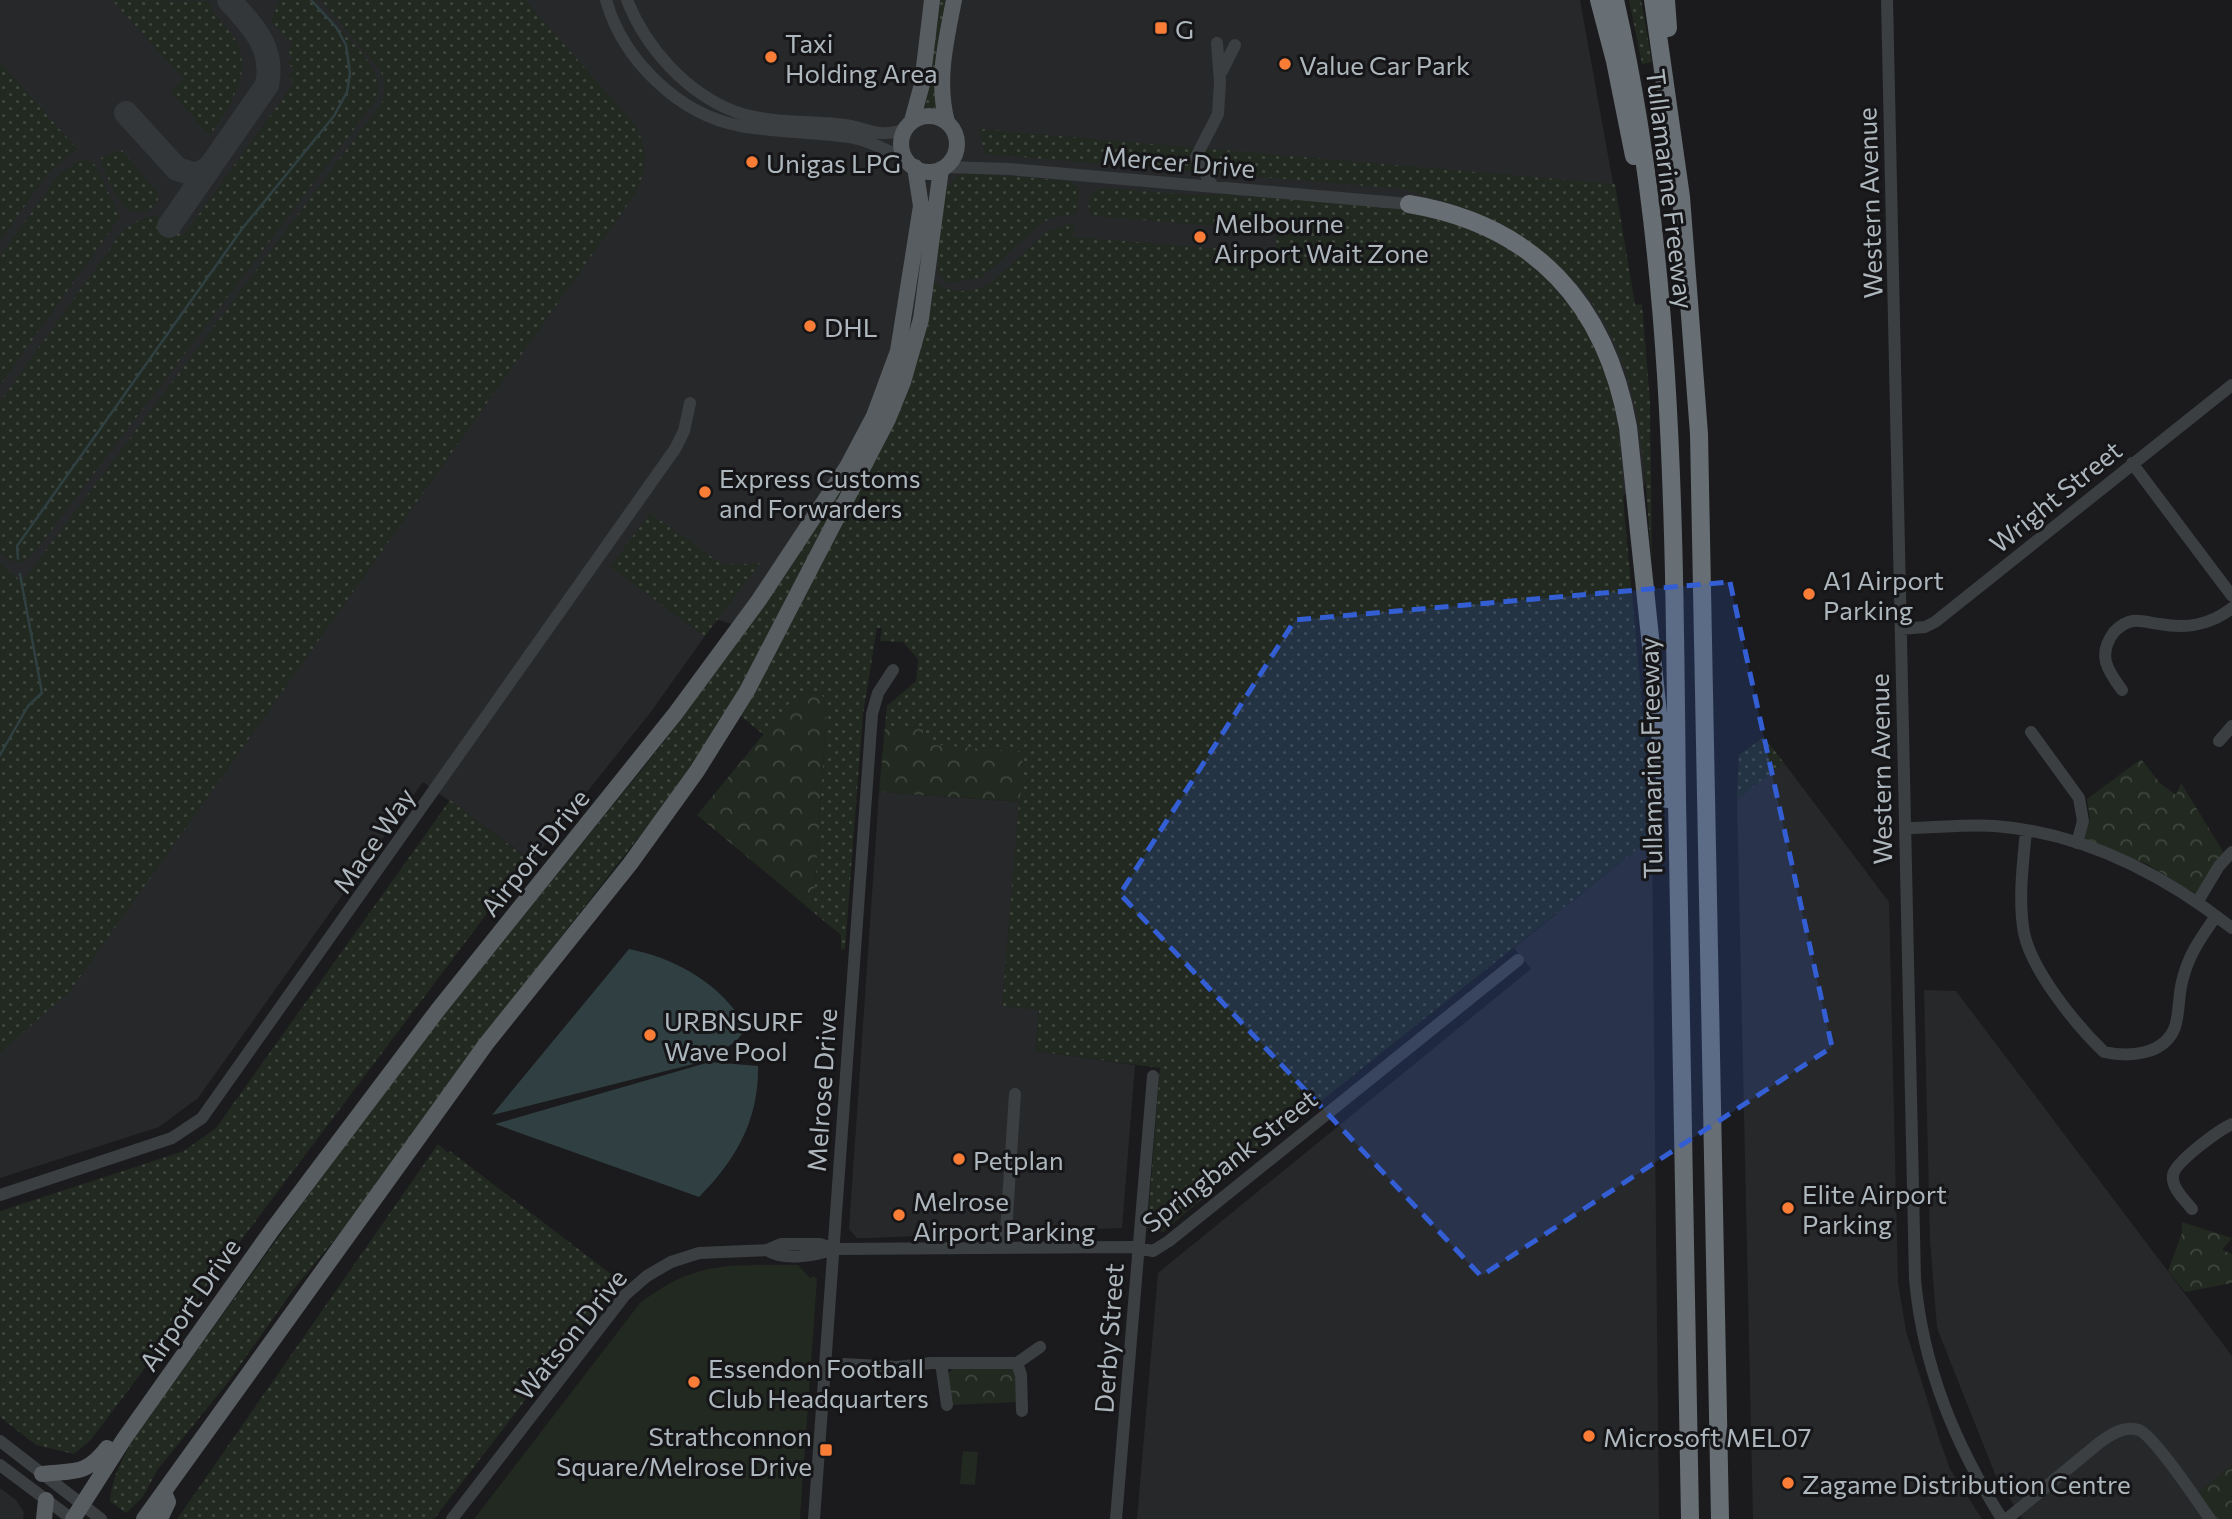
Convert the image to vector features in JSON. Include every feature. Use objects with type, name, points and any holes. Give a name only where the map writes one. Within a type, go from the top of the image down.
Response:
[{"type":"highway","points":[[1599,0],[1615,61],[1633,154],[1664,346]]},
{"type":"highway","name":"Tullamarine Freeway","points":[[1615,0],[1632,76],[1650,189],[1664,346],[1674,529],[1690,1519]]},
{"type":"highway","name":"Tullamarine Freeway","points":[[1653,0],[1685,240],[1699,434],[1720,1519]]},
{"type":"highway","points":[[1666,0],[1673,75],[1667,90]]},
{"type":"highway","points":[[1409,204],[1462,216],[1512,241],[1535,257],[1577,299],[1598,332],[1615,368],[1628,427],[1652,670],[1678,886]]},
{"type":"main road","points":[[932,0],[922,83],[901,148],[910,162],[925,171],[943,168],[953,158],[957,143],[947,122],[941,98],[954,0]]},
{"type":"main road","points":[[908,126],[930,116],[947,122]]},
{"type":"main road","name":"Airport Drive","points":[[72,1519],[124,1439],[342,1135],[712,665],[847,467],[874,416],[898,351],[921,210],[910,162]]},
{"type":"main road","points":[[144,1519],[486,1044],[684,792],[747,691],[888,419],[903,382],[922,316],[943,168]]},
{"type":"main road","points":[[42,1474],[87,1468],[110,1444],[124,1439]]},
{"type":"main road","points":[[160,1519],[168,1502],[164,1492]]},
{"type":"main road","points":[[44,1519],[46,1500]]},
{"type":"street","points":[[606,0],[621,37],[647,72],[664,88],[704,113],[740,126],[857,138],[910,162]]},
{"type":"street","points":[[626,0],[636,23],[657,54],[693,86],[727,108],[753,117],[847,124],[879,135],[908,126]]},
{"type":"street","name":"Western Avenue","points":[[1887,0],[1896,336],[1896,513],[1901,629],[1912,1207],[1917,1304],[1936,1389],[1947,1418],[2005,1519]]},
{"type":"street","points":[[1217,43],[1220,82]]},
{"type":"street","points":[[1213,187],[1196,157],[1216,121],[1225,60],[1235,45]]},
{"type":"street","name":"Mercer Drive","points":[[943,168],[1409,204]]},
{"type":"street","name":"Wright Street","points":[[1901,629],[1925,627],[1935,622],[2232,385]]},
{"type":"street","name":"Mace Way","points":[[0,1195],[172,1138],[202,1118],[675,449],[684,431],[690,403]]},
{"type":"street","points":[[2132,463],[2232,596]]},
{"type":"street","points":[[2122,690],[2108,671],[2104,655],[2108,640],[2118,628],[2135,620],[2189,627],[2219,618],[2232,608]]},
{"type":"street","name":"Melrose Drive","points":[[814,1519],[872,714],[878,693],[893,670]]},
{"type":"street","points":[[2219,741],[2232,726]]},
{"type":"street","points":[[2031,733],[2079,798],[2083,821],[2077,843]]},
{"type":"street","points":[[1905,828],[1971,825],[2026,831],[2077,843],[2142,868],[2198,901],[2232,928]]},
{"type":"street","points":[[2026,831],[2022,871],[2023,930],[2027,945],[2040,970],[2104,1052],[2125,1056],[2142,1054],[2162,1044],[2174,1029],[2188,961],[2216,916]]},
{"type":"street","points":[[2198,901],[2219,866],[2232,852]]},
{"type":"street","name":"Springbank Street","points":[[834,1250],[1005,1247],[1153,1251],[1169,1241],[1518,960]]},
{"type":"street","name":"Derby Street","points":[[1116,1519],[1153,1076]]},
{"type":"street","points":[[1005,1247],[1015,1094]]},
{"type":"street","points":[[2192,1209],[2175,1187],[2173,1175],[2180,1163],[2232,1124]]},
{"type":"street","name":"Watson Drive","points":[[452,1519],[636,1284],[684,1257],[716,1251],[766,1250],[774,1255],[808,1255],[834,1250]]},
{"type":"street","points":[[825,1363],[897,1367],[940,1363],[1017,1363],[1040,1346]]},
{"type":"street","points":[[940,1363],[947,1405]]},
{"type":"street","points":[[1017,1363],[1021,1375],[1022,1411]]},
{"type":"street","points":[[2005,1519],[2099,1443],[2114,1433],[2131,1429],[2147,1436],[2210,1519]]},
{"type":"street","points":[[0,1441],[101,1519]]},
{"type":"street","points":[[0,1465],[72,1519]]},
{"type":"highlighted area","points":[[1730,582],[1832,1047],[1481,1276],[1120,894],[1295,620]]},
{"type":"shaded area","points":[[0,0],[1580,0],[1635,305],[1645,485],[1610,502],[939,633],[864,626],[861,665],[706,616],[610,566],[705,636],[650,713],[532,861],[423,782],[198,1098],[159,1127],[0,1178]]},
{"type":"shaded area","points":[[1784,763],[1889,902],[1898,1283],[1906,1331],[1950,1469],[1982,1519],[1753,1519],[1737,799]]},
{"type":"shaded area","points":[[879,792],[1020,802],[1002,1005],[1039,1010],[1035,1051],[1135,1065],[1122,1228],[868,1238],[857,1238],[849,1229]]},
{"type":"shaded area","points":[[1652,837],[1659,1519],[1137,1519],[1158,1273],[1531,969],[1514,948]]},
{"type":"shaded area","name":"URBNSURF Wave Pool","points":[[629,949],[664,959],[697,976],[724,998],[747,1028],[736,1041],[709,1060],[492,1115]]},
{"type":"shaded area","points":[[1924,990],[1956,991],[2232,1356],[2232,1466],[2198,1493],[2217,1519],[2022,1519],[1995,1474],[1937,1328],[1930,1240]]},
{"type":"shaded area","name":"URBNSURF Wave Pool","points":[[710,1062],[758,1066],[757,1086],[750,1121],[743,1138],[724,1169],[699,1197],[495,1124]]},
{"type":"shaded area","points":[[0,1488],[16,1500],[24,1512],[23,1519],[0,1519]]},
{"type":"green space","points":[[112,0],[208,1],[233,36],[240,49],[242,63],[241,76],[232,101],[210,136],[171,92],[184,79]]},
{"type":"green space","points":[[280,0],[315,0],[320,9],[369,62],[378,87],[376,100],[34,553],[21,562],[11,561],[0,554],[0,402],[121,233],[135,222],[154,215],[183,236],[294,83],[288,76],[294,70],[288,63],[293,58],[288,51],[293,45],[271,21]]},
{"type":"green space","points":[[321,0],[525,0],[635,125],[645,153],[644,170],[633,197],[70,991],[0,1053],[0,563],[22,582],[383,101],[385,81],[380,70]]},
{"type":"green space","points":[[937,0],[948,0],[936,109],[923,107]]},
{"type":"green space","points":[[1629,0],[1641,0],[1652,62],[1642,64]]},
{"type":"green space","points":[[0,62],[77,149],[48,173],[0,241]]},
{"type":"green space","points":[[979,129],[1615,184],[1635,305],[1642,304],[1650,401],[1652,560],[1640,433],[1624,368],[1607,327],[1585,293],[1558,265],[1526,241],[1490,221],[1404,189],[985,154]]},
{"type":"green space","points":[[121,149],[159,195],[155,205],[146,211],[137,212],[123,205],[102,164],[101,158]]},
{"type":"green space","points":[[88,160],[96,166],[120,217],[0,385],[0,256],[58,176],[78,161]]},
{"type":"green space","points":[[967,173],[1070,181],[1079,190],[1077,214],[1055,217],[1043,222],[981,278],[947,283],[938,272],[939,214],[947,187],[955,178]]},
{"type":"green space","points":[[1104,188],[1366,203],[1424,213],[1478,231],[1499,242],[1537,270],[1570,306],[1596,347],[1615,404],[1652,837],[1256,1153],[1163,1232],[1147,1231],[1160,1068],[1035,1051],[1039,1010],[1002,1006],[1023,753],[923,744],[923,728],[885,726],[887,706],[916,681],[918,659],[903,642],[880,641],[882,628],[877,628],[863,714],[845,949],[841,950],[841,935],[813,912],[827,707],[819,692],[801,696],[781,713],[764,735],[741,716],[770,664],[933,281],[946,289],[962,291],[986,286],[1046,232],[1071,223],[1074,223],[1073,237],[1275,253],[1277,231],[1093,216],[1089,207],[1090,197],[1094,191]]},
{"type":"green space","points":[[849,477],[854,480],[727,711],[669,798],[479,1042],[371,1195],[293,1290],[229,1381],[158,1469],[142,1498],[126,1513],[110,1501],[111,1492],[119,1466],[137,1434],[390,1082],[660,747],[729,653]]},
{"type":"green space","points":[[650,513],[723,565],[760,563],[705,636],[610,567]]},
{"type":"green space","points":[[819,692],[827,707],[813,912],[697,815],[791,701],[804,694]]},
{"type":"green space","points":[[885,726],[923,728],[923,744],[1023,752],[1020,802],[879,792]]},
{"type":"green space","points":[[1764,737],[1784,763],[1737,799],[1739,755]]},
{"type":"green space","points":[[2141,759],[2160,783],[2176,795],[2181,783],[2224,853],[2196,894],[2147,864],[2084,839],[2090,819],[2087,799]]},
{"type":"green space","points":[[450,800],[528,859],[90,1441],[74,1454],[36,1445],[0,1417],[0,1211],[184,1151],[216,1128]]},
{"type":"green space","points":[[438,1144],[620,1281],[605,1296],[434,1519],[177,1519]]},
{"type":"green space","points":[[2182,1222],[2232,1238],[2222,1250],[2232,1254],[2232,1283],[2185,1292],[2168,1271],[2182,1233]]},
{"type":"green space","name":"Essendon Football Club Headquarters","points":[[798,1265],[810,1278],[814,1276],[817,1279],[800,1519],[474,1519],[640,1303],[679,1279],[697,1272],[733,1266]]},
{"type":"green space","points":[[954,1367],[1011,1367],[1015,1370],[1016,1402],[951,1405],[948,1374]]},
{"type":"green space","points":[[963,1451],[978,1452],[975,1485],[960,1484]]},
{"type":"green space","points":[[2232,1466],[2232,1519],[2217,1519],[2197,1493]]},
{"type":"waterway","points":[[18,559],[17,546],[242,229],[334,116],[347,92],[350,73],[346,45],[336,27],[311,0]]},
{"type":"waterway","points":[[0,755],[28,706],[42,693],[20,574]]},
{"type":"taxiway","points":[[169,226],[267,85],[269,72],[265,48],[253,28],[229,0]]},
{"type":"taxiway","points":[[126,113],[177,169],[197,175],[210,167]]},
{"type":"place","name":"G","points":[[1161,28]]},
{"type":"place","name":"Taxi Holding Area","points":[[771,57]]},
{"type":"place","name":"Value Car Park","points":[[1285,64]]},
{"type":"place","name":"Unigas LPG","points":[[752,162]]},
{"type":"place","name":"Melbourne Airport Wait Zone","points":[[1200,237]]},
{"type":"place","name":"DHL","points":[[810,326]]},
{"type":"place","name":"Express Customs and Forwarders","points":[[705,492]]},
{"type":"place","name":"A1 Airport Parking","points":[[1809,594]]},
{"type":"place","name":"URBNSURF Wave Pool","points":[[650,1035]]},
{"type":"place","name":"Petplan","points":[[959,1159]]},
{"type":"place","name":"Elite Airport Parking","points":[[1788,1208]]},
{"type":"place","name":"Melrose Airport Parking","points":[[899,1215]]},
{"type":"place","name":"Essendon Football Club Headquarters","points":[[694,1382]]},
{"type":"place","name":"Microsoft MEL07","points":[[1589,1436]]},
{"type":"place","name":"Strathconnon Square/Melrose Drive","points":[[826,1450]]},
{"type":"place","name":"Zagame Distribution Centre","points":[[1788,1483]]}]
